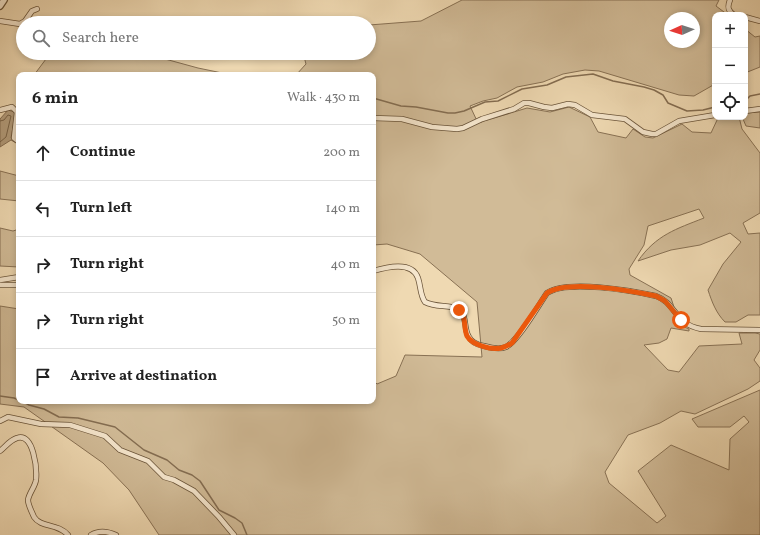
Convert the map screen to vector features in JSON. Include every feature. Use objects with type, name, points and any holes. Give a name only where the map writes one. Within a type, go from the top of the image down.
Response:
[{"type":"street","points":[[0,6],[4,0]]},
{"type":"street","points":[[730,0],[728,8],[730,12]]},
{"type":"street","points":[[28,16],[32,11],[37,9]]},
{"type":"street","points":[[748,18],[760,20]]},
{"type":"street","points":[[0,21],[16,23]]},
{"type":"street","points":[[376,118],[402,119],[432,127],[457,129],[514,109],[524,103],[552,108],[568,104],[575,105],[592,115],[625,119],[644,132],[656,134],[679,121],[712,116]]},
{"type":"street","points":[[0,110],[12,107],[16,111]]},
{"type":"street","points":[[748,110],[760,108]]},
{"type":"street","points":[[16,121],[14,138],[16,140]]},
{"type":"street","points":[[376,270],[389,266],[401,266],[413,271],[418,276],[421,295],[425,302],[437,307],[454,308],[459,310],[464,316],[467,336],[470,340],[476,344],[490,348],[500,349],[512,343],[547,293],[558,288],[595,287],[656,296],[665,301],[681,320],[693,328],[760,330]]},
{"type":"street","points":[[0,280],[16,277]]},
{"type":"street","points":[[0,285],[16,285]]},
{"type":"street","points":[[0,421],[8,417],[34,423],[70,425],[105,436],[120,450],[148,461],[164,477],[174,480],[194,491],[234,535]]},
{"type":"street","points":[[0,451],[17,438],[24,438],[28,441],[34,454],[36,471],[35,486],[28,498],[28,502],[34,516],[40,523],[63,529],[68,535]]},
{"type":"street","points":[[91,535],[99,531],[107,531],[116,535]]},
{"type":"shaded area","points":[[462,0],[719,0],[716,6],[724,12],[712,12],[712,86],[694,96],[679,95],[599,71],[585,70],[563,74],[543,82],[517,87],[497,98],[470,106],[478,123],[527,108],[550,112],[569,107],[590,117],[598,132],[626,138],[633,129],[645,137],[653,138],[682,124],[692,132],[711,133],[717,120],[740,120],[742,129],[760,153],[760,213],[743,223],[748,234],[760,233],[760,315],[748,315],[736,322],[725,322],[711,299],[708,290],[723,264],[741,242],[730,233],[700,245],[671,250],[638,261],[659,239],[704,218],[699,209],[648,226],[644,245],[629,269],[630,275],[671,298],[680,325],[689,329],[689,331],[671,328],[667,339],[659,343],[644,345],[668,370],[679,372],[699,346],[742,344],[739,333],[755,333],[760,334],[760,350],[754,360],[760,368],[760,381],[748,389],[695,414],[681,411],[660,423],[628,435],[605,472],[609,483],[657,523],[666,516],[638,471],[671,445],[729,470],[730,439],[749,422],[744,416],[730,427],[698,427],[692,419],[760,390],[760,535],[159,535],[129,490],[103,463],[24,407],[0,404],[0,306],[16,309],[16,404],[376,404],[376,383],[377,384],[396,376],[405,355],[482,357],[477,302],[420,254],[387,244],[376,245],[376,72],[299,72],[306,64],[305,60],[376,60],[376,24],[421,21]]},
{"type":"shaded area","points":[[748,31],[755,37],[760,36],[760,67],[748,72]]},
{"type":"shaded area","points":[[45,60],[169,60],[217,72],[36,72]]},
{"type":"shaded area","points":[[760,112],[760,128],[746,126],[743,120],[748,120],[748,113]]},
{"type":"shaded area","points":[[0,171],[16,175],[16,201],[0,199]]},
{"type":"shaded area","points":[[0,228],[13,231],[16,230],[16,267],[0,266]]},
{"type":"water","points":[[8,110],[14,112],[15,116],[11,138],[16,143],[11,140],[0,147],[0,119]]},
{"type":"waterway","points":[[376,99],[401,106],[455,113],[464,111],[485,102],[498,101],[522,89],[547,85],[566,77],[593,74],[613,81],[654,90],[663,95],[668,103],[687,111],[712,108]]},
{"type":"waterway","points":[[748,98],[750,96],[760,94]]},
{"type":"waterway","points":[[0,396],[16,399]]},
{"type":"waterway","points":[[27,404],[44,409],[59,417],[78,418],[115,427],[144,450],[167,460],[179,470],[192,475],[200,481],[219,510],[242,523],[247,535]]},
{"type":"route","points":[[459,310],[464,316],[467,336],[470,340],[476,344],[495,349],[500,349],[512,343],[547,293],[558,288],[595,287],[656,296],[665,301],[681,320]]}]
